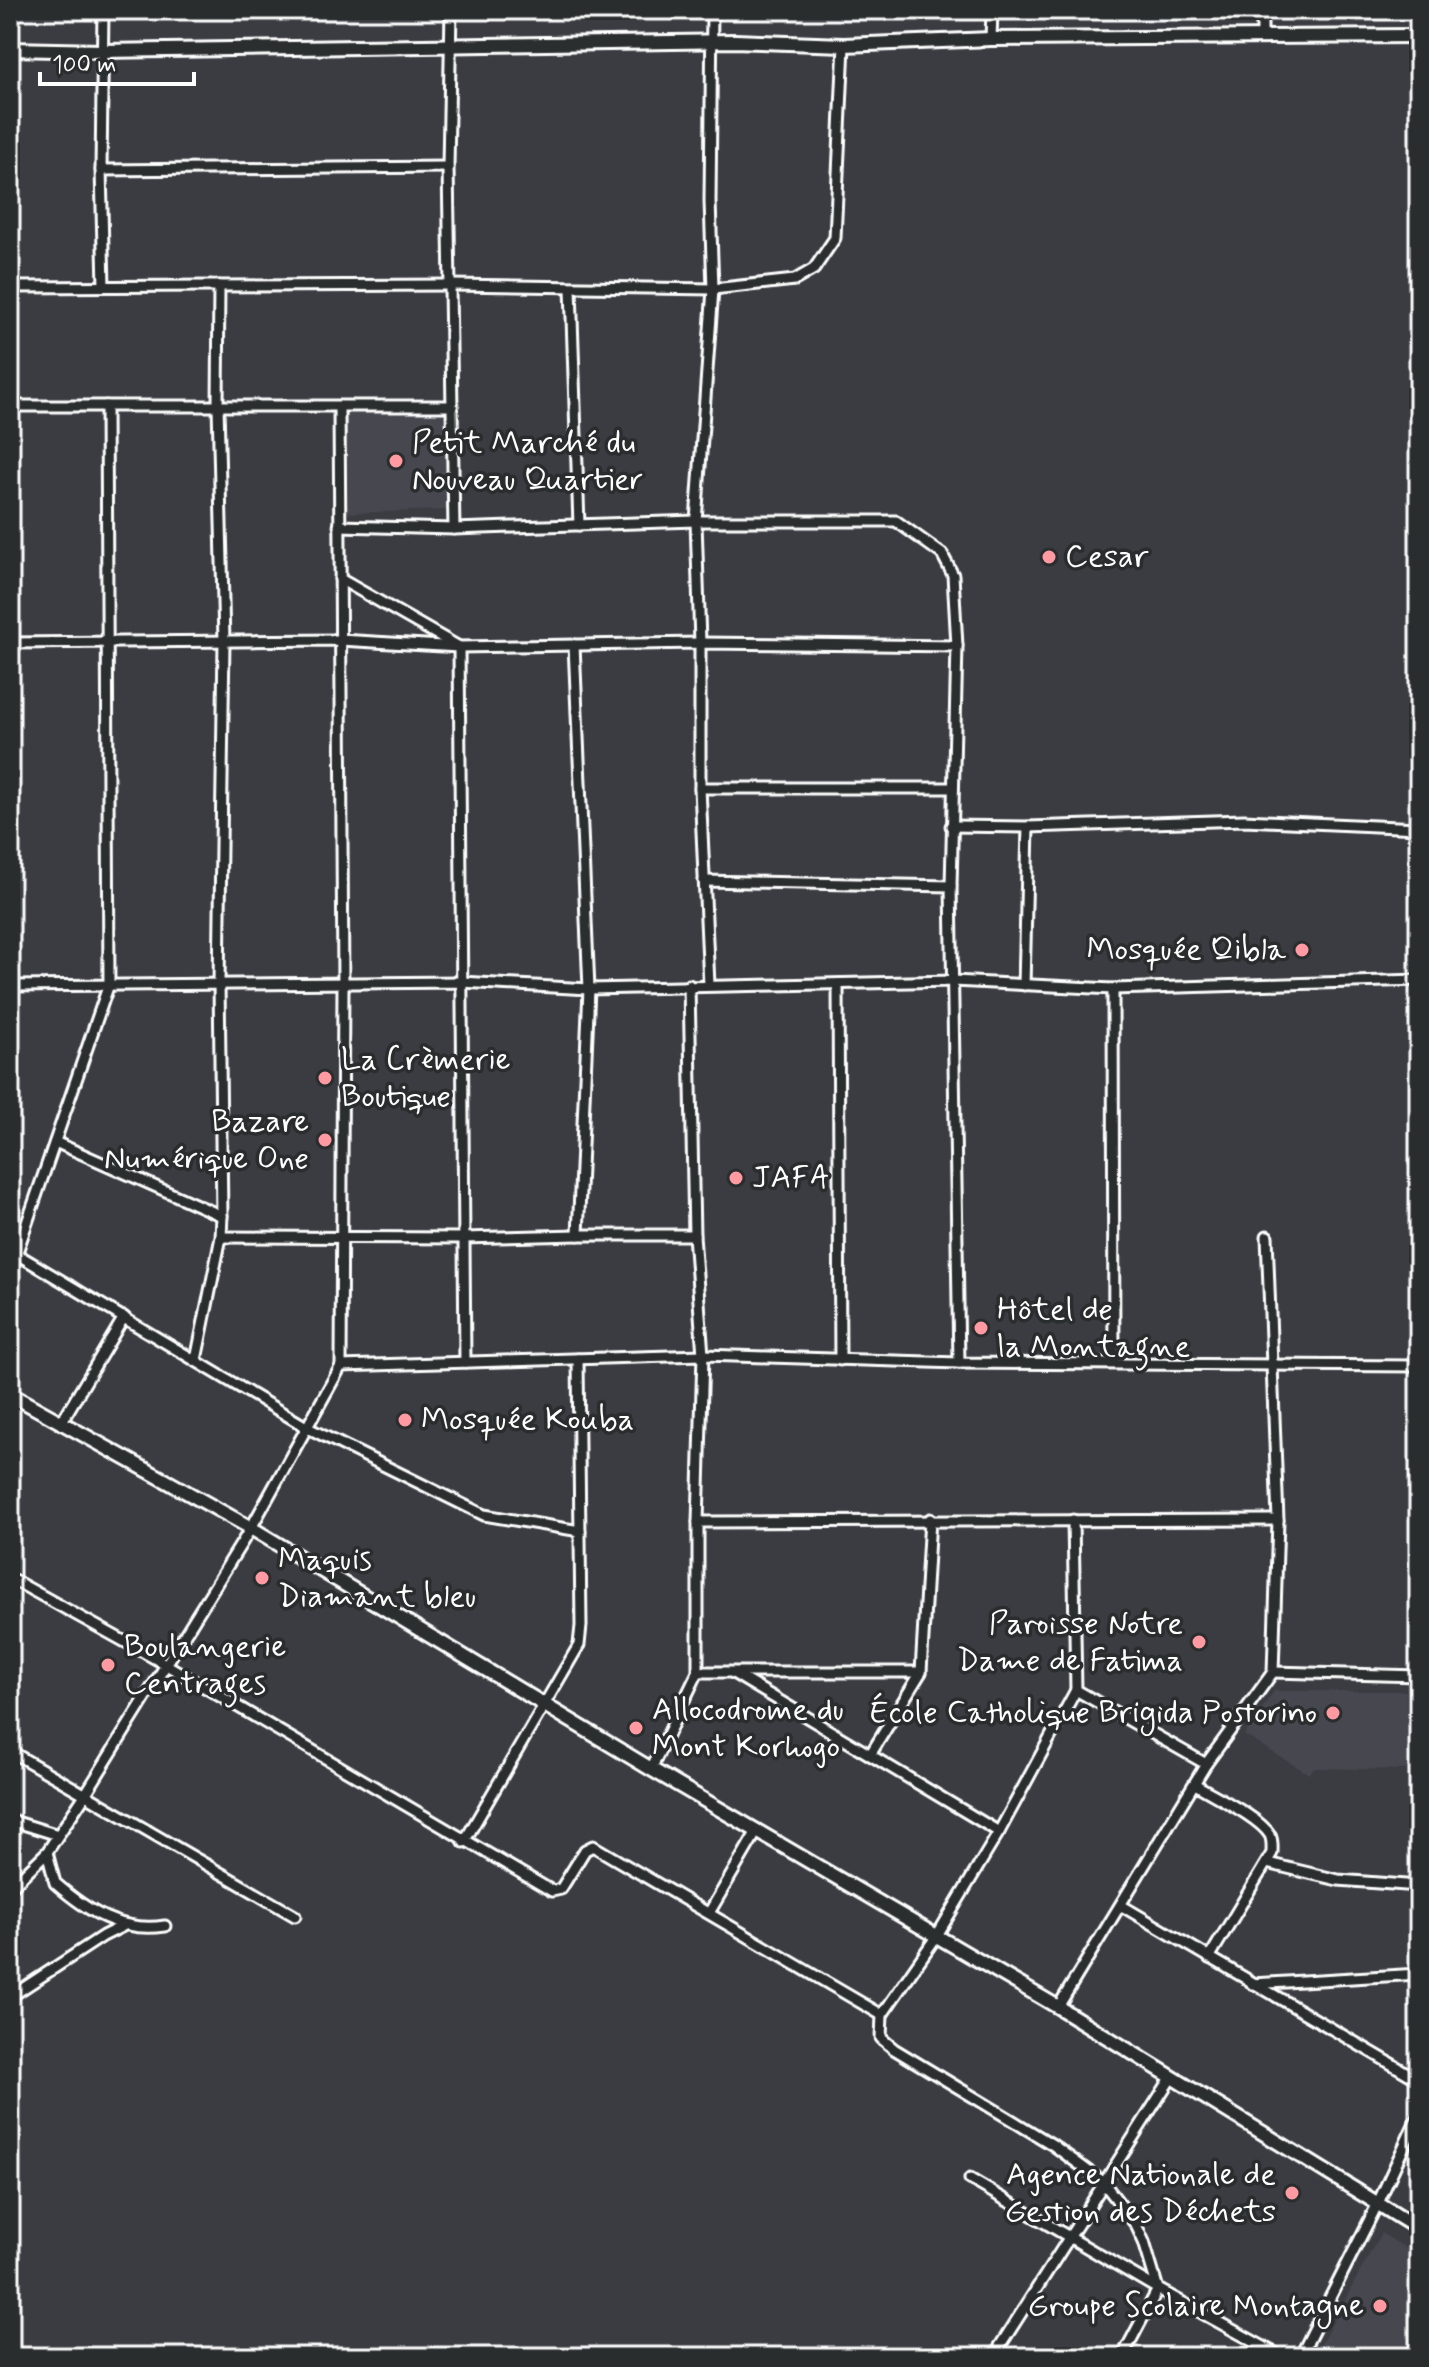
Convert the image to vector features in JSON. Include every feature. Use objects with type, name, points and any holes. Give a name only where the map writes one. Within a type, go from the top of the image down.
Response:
[{"type":"street","points":[[103,10],[101,170],[104,286]]},
{"type":"street","points":[[451,10],[448,167],[454,529]]},
{"type":"street","points":[[709,985],[700,788],[696,521],[713,289],[710,201],[712,10]]},
{"type":"street","points":[[991,39],[992,10]]},
{"type":"street","points":[[1262,10],[1262,38]]},
{"type":"street","points":[[10,49],[102,51],[735,41],[844,45],[991,39],[1419,36]]},
{"type":"street","points":[[10,287],[451,285],[713,289],[795,280],[814,269],[835,238],[844,45]]},
{"type":"street","points":[[101,170],[448,167]]},
{"type":"street","points":[[196,1360],[221,1237],[222,1216],[219,983],[224,641],[218,405],[219,286]]},
{"type":"street","points":[[571,288],[579,525]]},
{"type":"street","points":[[10,406],[452,406]]},
{"type":"street","points":[[106,406],[109,984],[55,1142],[13,1251],[308,1428],[484,1515],[580,1531]]},
{"type":"street","points":[[10,1888],[47,1852],[85,1795],[251,1528],[341,1366],[343,983],[339,407]]},
{"type":"street","points":[[339,526],[454,529],[696,521],[896,521],[942,554],[953,575],[957,646],[951,886],[959,1363]]},
{"type":"street","points":[[340,579],[459,647]]},
{"type":"street","points":[[10,643],[340,640],[459,647],[700,643],[957,646]]},
{"type":"street","points":[[574,645],[589,989],[578,1235]]},
{"type":"street","points":[[459,647],[465,1362]]},
{"type":"street","points":[[700,788],[953,788]]},
{"type":"street","points":[[951,826],[1028,827],[1244,820],[1419,828]]},
{"type":"street","points":[[1024,985],[1028,827]]},
{"type":"street","points":[[704,881],[951,886]]},
{"type":"street","points":[[10,986],[461,982],[589,989],[953,981],[1113,989],[1419,980]]},
{"type":"street","points":[[838,984],[840,1360]]},
{"type":"street","points":[[651,1769],[698,1672],[703,1355],[694,1235],[689,985]]},
{"type":"street","points":[[1113,989],[1114,1363]]},
{"type":"street","points":[[55,1142],[222,1216]]},
{"type":"street","points":[[221,1237],[694,1235]]},
{"type":"street","points":[[1058,2007],[1206,1764],[1273,1672],[1278,1520],[1267,1236]]},
{"type":"street","points":[[61,1423],[124,1317]]},
{"type":"street","points":[[341,1366],[703,1355],[959,1363],[1419,1366]]},
{"type":"street","points":[[464,1842],[579,1645],[578,1359]]},
{"type":"street","points":[[10,1394],[251,1528],[651,1769],[1058,2007],[1419,2229]]},
{"type":"street","points":[[870,1755],[921,1672],[930,1519]]},
{"type":"street","points":[[1073,1520],[1076,1690],[999,1832],[936,1937],[882,2015],[881,2038],[894,2049],[1053,2145],[1103,2182],[1136,2225],[1158,2289],[1122,2357]]},
{"type":"street","points":[[698,1522],[1278,1520]]},
{"type":"street","points":[[10,1578],[165,1664],[552,1891],[557,1892],[585,1850],[593,1846],[882,2015]]},
{"type":"street","points":[[698,1672],[921,1672]]},
{"type":"street","points":[[1273,1672],[1419,1676]]},
{"type":"street","points":[[733,1673],[999,1832]]},
{"type":"street","points":[[1076,1690],[1206,1764]]},
{"type":"street","points":[[10,1751],[295,1916]]},
{"type":"street","points":[[1195,1784],[1258,1823],[1269,1832],[1272,1842],[1272,1853],[1267,1863],[1209,1958]]},
{"type":"street","points":[[10,1820],[58,1835]]},
{"type":"street","points":[[709,1913],[757,1831]]},
{"type":"street","points":[[47,1852],[55,1883],[106,1919],[145,1930],[165,1926]]},
{"type":"street","points":[[1267,1863],[1338,1880],[1419,1886]]},
{"type":"street","points":[[1122,1906],[1419,2080]]},
{"type":"street","points":[[10,1997],[123,1926]]},
{"type":"street","points":[[1252,1984],[1419,1974]]},
{"type":"street","points":[[1000,2346],[1171,2078]]},
{"type":"street","points":[[1300,2357],[1419,2114]]},
{"type":"street","points":[[970,2179],[1282,2357]]},
{"type":"shaded area","points":[[469,10],[682,10],[682,20],[469,18]]},
{"type":"shaded area","name":"Petit Marché du Nouveau Quartier","points":[[444,410],[448,510],[347,513],[344,413]]},
{"type":"shaded area","name":"École Catholique Brigida Postorino","points":[[1274,1691],[1406,1691],[1408,1770],[1314,1768],[1309,1774],[1244,1735]]},
{"type":"shaded area","name":"Groupe Scolaire Montagne","points":[[1381,2233],[1419,2256],[1419,2357],[1314,2357]]},
{"type":"place","name":"Petit Marché du Nouveau Quartier","points":[[396,461]]},
{"type":"place","name":"Cesar","points":[[1049,557]]},
{"type":"place","name":"Mosquée Qibla","points":[[1302,950]]},
{"type":"place","name":"La Crèmerie Boutique","points":[[325,1078]]},
{"type":"place","name":"Bazare Numérique One","points":[[325,1140]]},
{"type":"place","name":"JAFA","points":[[736,1178]]},
{"type":"place","name":"Hôtel de la Montagne","points":[[981,1328]]},
{"type":"place","name":"Mosquée Kouba","points":[[405,1420]]},
{"type":"place","name":"Maquis Diamant bleu","points":[[262,1578]]},
{"type":"place","name":"Paroisse Notre Dame de Fatima","points":[[1199,1642]]},
{"type":"place","name":"Boulangerie Centrages","points":[[108,1665]]},
{"type":"place","name":"École Catholique Brigida Postorino","points":[[1333,1713]]},
{"type":"place","name":"Allocodrome du Mont Korhogo","points":[[636,1728]]},
{"type":"place","name":"Agence Nationale de Gestion des Déchets","points":[[1292,2193]]},
{"type":"place","name":"Groupe Scolaire Montagne","points":[[1380,2306]]}]
